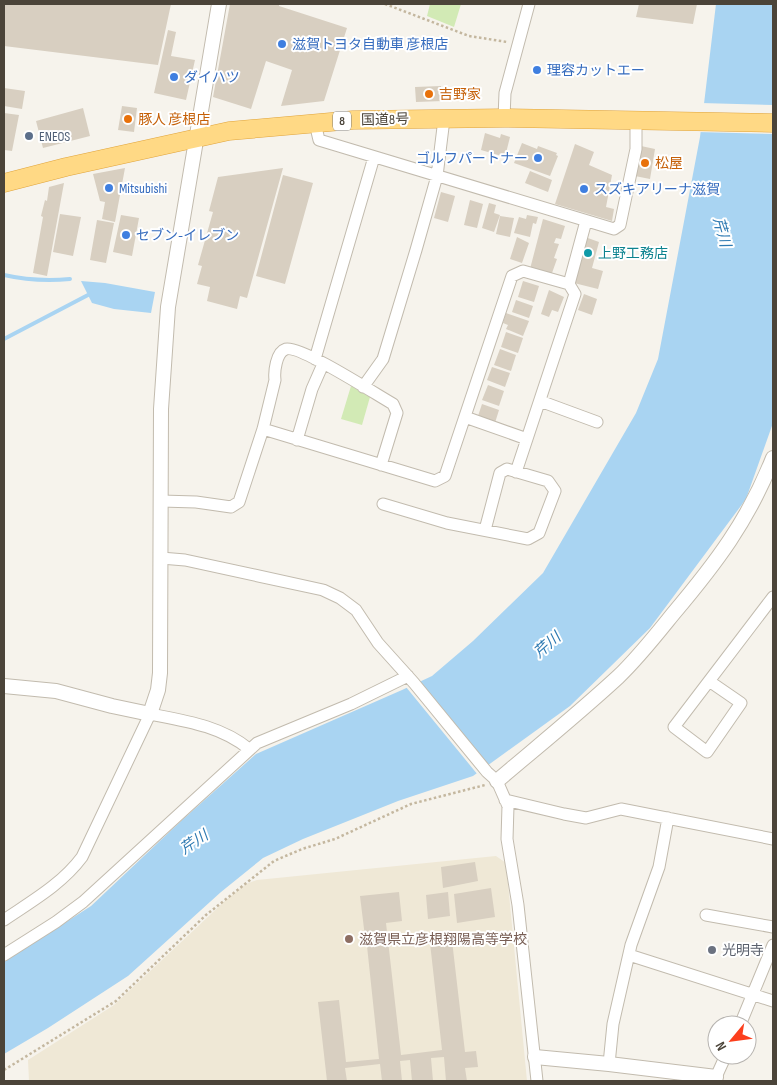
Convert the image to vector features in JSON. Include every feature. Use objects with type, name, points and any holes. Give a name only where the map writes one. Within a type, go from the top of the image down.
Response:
[{"type":"highway","name":"国道8号","points":[[4,183],[229,130],[353,120],[504,118],[773,123]]},
{"type":"street","points":[[4,920],[57,883],[71,871],[82,857],[150,714],[158,690],[160,673],[161,409],[168,299],[219,4]]},
{"type":"street","points":[[504,118],[505,93],[529,4]]},
{"type":"street","points":[[363,387],[383,359],[437,176],[444,118]]},
{"type":"street","points":[[315,123],[319,140],[614,229],[620,225],[636,149],[636,120]]},
{"type":"street","points":[[297,440],[374,157]]},
{"type":"street","points":[[569,284],[586,221]]},
{"type":"street","points":[[262,429],[435,481],[445,476],[512,276],[523,271],[569,284],[575,294],[516,472]]},
{"type":"street","points":[[161,501],[196,502],[231,507],[239,502],[262,429],[275,380],[274,372],[280,354],[291,349],[319,361],[393,404],[398,413],[380,465]]},
{"type":"street","points":[[540,401],[597,422]]},
{"type":"street","points":[[465,417],[527,439]]},
{"type":"street","points":[[492,776],[619,676],[652,639],[712,567],[745,519],[761,489],[773,458]]},
{"type":"street","points":[[383,504],[447,523],[528,540],[540,533],[555,491],[548,480],[508,469],[500,473],[485,530]]},
{"type":"street","points":[[161,558],[185,560],[323,590],[340,598],[356,610],[378,643],[411,679],[492,776],[506,800],[508,815],[507,839],[518,904],[537,1081]]},
{"type":"street","points":[[709,681],[740,703],[707,752],[674,727],[773,596]]},
{"type":"street","points":[[4,955],[56,922],[83,902],[249,749],[274,736],[411,679]]},
{"type":"street","points":[[4,686],[56,691],[112,706],[208,726],[238,740],[249,749]]},
{"type":"street","points":[[506,800],[586,818],[621,809],[773,839]]},
{"type":"street","points":[[609,1064],[613,1024],[629,955],[659,867],[668,818]]},
{"type":"street","points":[[706,915],[773,927]]},
{"type":"street","points":[[744,1015],[773,945]]},
{"type":"street","points":[[629,955],[773,1001]]},
{"type":"street","points":[[535,1057],[609,1064],[715,1079],[721,1065]]},
{"type":"path","points":[[385,4],[469,36],[505,42],[518,41]]},
{"type":"path","points":[[4,1070],[116,1000],[206,916],[274,861],[302,849],[335,839],[411,804],[468,790],[492,776]]},
{"type":"shaded area","name":"滋賀県立彦根翔陽高等学校","points":[[496,856],[506,863],[527,1081],[29,1081],[28,1060],[114,1005],[227,899],[246,884],[257,880]]},
{"type":"green space","points":[[430,4],[461,4],[454,27],[427,16]]},
{"type":"green space","points":[[351,386],[370,397],[362,425],[341,419]]},
{"type":"water","name":"芹川","points":[[716,4],[773,4],[773,423],[746,499],[650,628],[570,706],[473,776],[398,801],[303,839],[263,858],[221,892],[128,976],[4,1054],[4,962],[91,906],[256,754],[432,676],[473,641],[543,573],[636,413],[658,359],[700,137]]},
{"type":"water","points":[[81,281],[105,283],[155,292],[151,313],[114,309],[92,303]]},
{"type":"pier","points":[[701,103],[773,105],[773,134],[698,132]]},
{"type":"pier","points":[[417,681],[489,768],[478,775],[406,687]]},
{"type":"building","points":[[4,4],[171,4],[158,65],[4,46]]},
{"type":"building","name":"滋賀トヨタ自動車 彦根店","points":[[230,4],[279,4],[279,6],[347,28],[324,101],[281,106],[292,70],[266,61],[251,109],[213,97]]},
{"type":"building","points":[[639,4],[697,4],[693,24],[636,17]]},
{"type":"building","name":"ダイハツ","points":[[168,30],[176,32],[171,56],[195,60],[186,100],[154,93]]},
{"type":"building","name":"吉野家","points":[[441,86],[443,101],[416,102],[415,87]]},
{"type":"building","points":[[4,88],[25,91],[22,109],[4,106]]},
{"type":"building","name":"豚人 彦根店","points":[[122,106],[137,108],[134,132],[118,130]]},
{"type":"building","points":[[83,108],[90,136],[43,148],[36,121]]},
{"type":"building","points":[[4,113],[19,115],[12,151],[4,150]]},
{"type":"building","points":[[485,133],[500,138],[501,134],[510,137],[505,157],[481,150]]},
{"type":"building","points":[[522,143],[537,149],[538,146],[557,153],[556,155],[558,156],[550,176],[514,163]]},
{"type":"building","name":"スズキアリーナ滋賀","points":[[575,144],[594,152],[589,165],[612,175],[606,207],[614,209],[612,221],[555,204]]},
{"type":"building","name":"松屋","points":[[641,146],[655,149],[650,179],[635,176]]},
{"type":"building","name":"Mitsubishi","points":[[125,168],[115,222],[102,219],[105,202],[100,201],[93,174]]},
{"type":"building","points":[[283,168],[247,298],[240,296],[237,309],[207,301],[210,287],[197,284],[202,266],[198,265],[213,212],[209,211],[218,177]]},
{"type":"building","points":[[530,171],[552,180],[548,192],[525,183]]},
{"type":"building","points":[[283,175],[313,183],[285,284],[256,276]]},
{"type":"building","points":[[64,183],[47,276],[33,273],[43,217],[41,216],[45,200],[47,201],[49,187]]},
{"type":"building","points":[[441,192],[455,196],[448,222],[434,218]]},
{"type":"building","points":[[470,200],[483,204],[477,228],[464,225]]},
{"type":"building","points":[[489,203],[496,205],[494,213],[500,215],[494,232],[482,228]]},
{"type":"building","points":[[60,214],[81,217],[73,256],[53,252]]},
{"type":"building","name":"セブン-イレブン","points":[[121,215],[139,218],[132,256],[113,252]]},
{"type":"building","points":[[527,215],[538,217],[536,224],[533,223],[530,237],[514,233],[519,217],[526,219]]},
{"type":"building","points":[[500,216],[514,218],[510,237],[496,234]]},
{"type":"building","points":[[543,219],[565,226],[561,239],[556,238],[554,243],[559,244],[554,258],[557,259],[552,273],[530,269]]},
{"type":"building","points":[[97,220],[114,223],[106,263],[90,260]]},
{"type":"building","points":[[517,237],[529,243],[522,263],[510,259]]},
{"type":"building","points":[[585,237],[599,242],[592,268],[603,271],[598,289],[574,283]]},
{"type":"building","points":[[523,281],[539,286],[534,302],[518,297]]},
{"type":"building","points":[[549,290],[564,297],[558,312],[552,310],[549,317],[541,314]]},
{"type":"building","points":[[584,294],[597,299],[592,315],[578,310]]},
{"type":"building","points":[[516,300],[533,306],[529,318],[512,312]]},
{"type":"building","points":[[506,313],[529,321],[523,336],[506,329],[508,325],[503,323]]},
{"type":"building","points":[[506,332],[523,338],[518,353],[501,347]]},
{"type":"building","points":[[500,349],[516,355],[511,371],[494,365]]},
{"type":"building","points":[[492,367],[510,373],[505,387],[487,380]]},
{"type":"building","points":[[488,385],[504,391],[499,406],[482,400]]},
{"type":"building","points":[[482,404],[499,410],[494,426],[478,416]]},
{"type":"building","points":[[475,862],[478,881],[443,888],[441,867]]},
{"type":"building","points":[[491,888],[495,917],[457,923],[454,894]]},
{"type":"building","points":[[399,892],[402,921],[386,923],[401,1055],[442,1050],[429,934],[451,932],[465,1052],[476,1051],[478,1067],[465,1068],[467,1081],[446,1081],[444,1057],[431,1058],[433,1081],[412,1081],[410,1060],[400,1061],[402,1081],[382,1081],[380,1064],[345,1068],[347,1081],[327,1081],[318,1002],[339,1000],[346,1062],[379,1059],[367,946],[363,946],[362,938],[365,937],[360,896]]},
{"type":"building","points":[[448,892],[450,916],[428,919],[426,895]]},
{"type":"waterway","points":[[4,275],[37,280],[70,279]]},
{"type":"waterway","points":[[4,339],[88,295]]},
{"type":"place","name":"滋賀トヨタ自動車 彦根店","points":[[282,44]]},
{"type":"place","name":"理容カットエー","points":[[537,70]]},
{"type":"place","name":"ダイハツ","points":[[174,77]]},
{"type":"place","name":"吉野家","points":[[429,94]]},
{"type":"place","name":"豚人 彦根店","points":[[128,119]]},
{"type":"place","name":"ENEOS","points":[[29,136]]},
{"type":"place","name":"ゴルフパートナー","points":[[538,158]]},
{"type":"place","name":"松屋","points":[[645,163]]},
{"type":"place","name":"Mitsubishi","points":[[109,188]]},
{"type":"place","name":"スズキアリーナ滋賀","points":[[584,189]]},
{"type":"place","name":"セブン-イレブン","points":[[126,235]]},
{"type":"place","name":"上野工務店","points":[[588,253]]},
{"type":"place","name":"滋賀県立彦根翔陽高等学校","points":[[349,939]]},
{"type":"place","name":"光明寺","points":[[712,950]]}]
